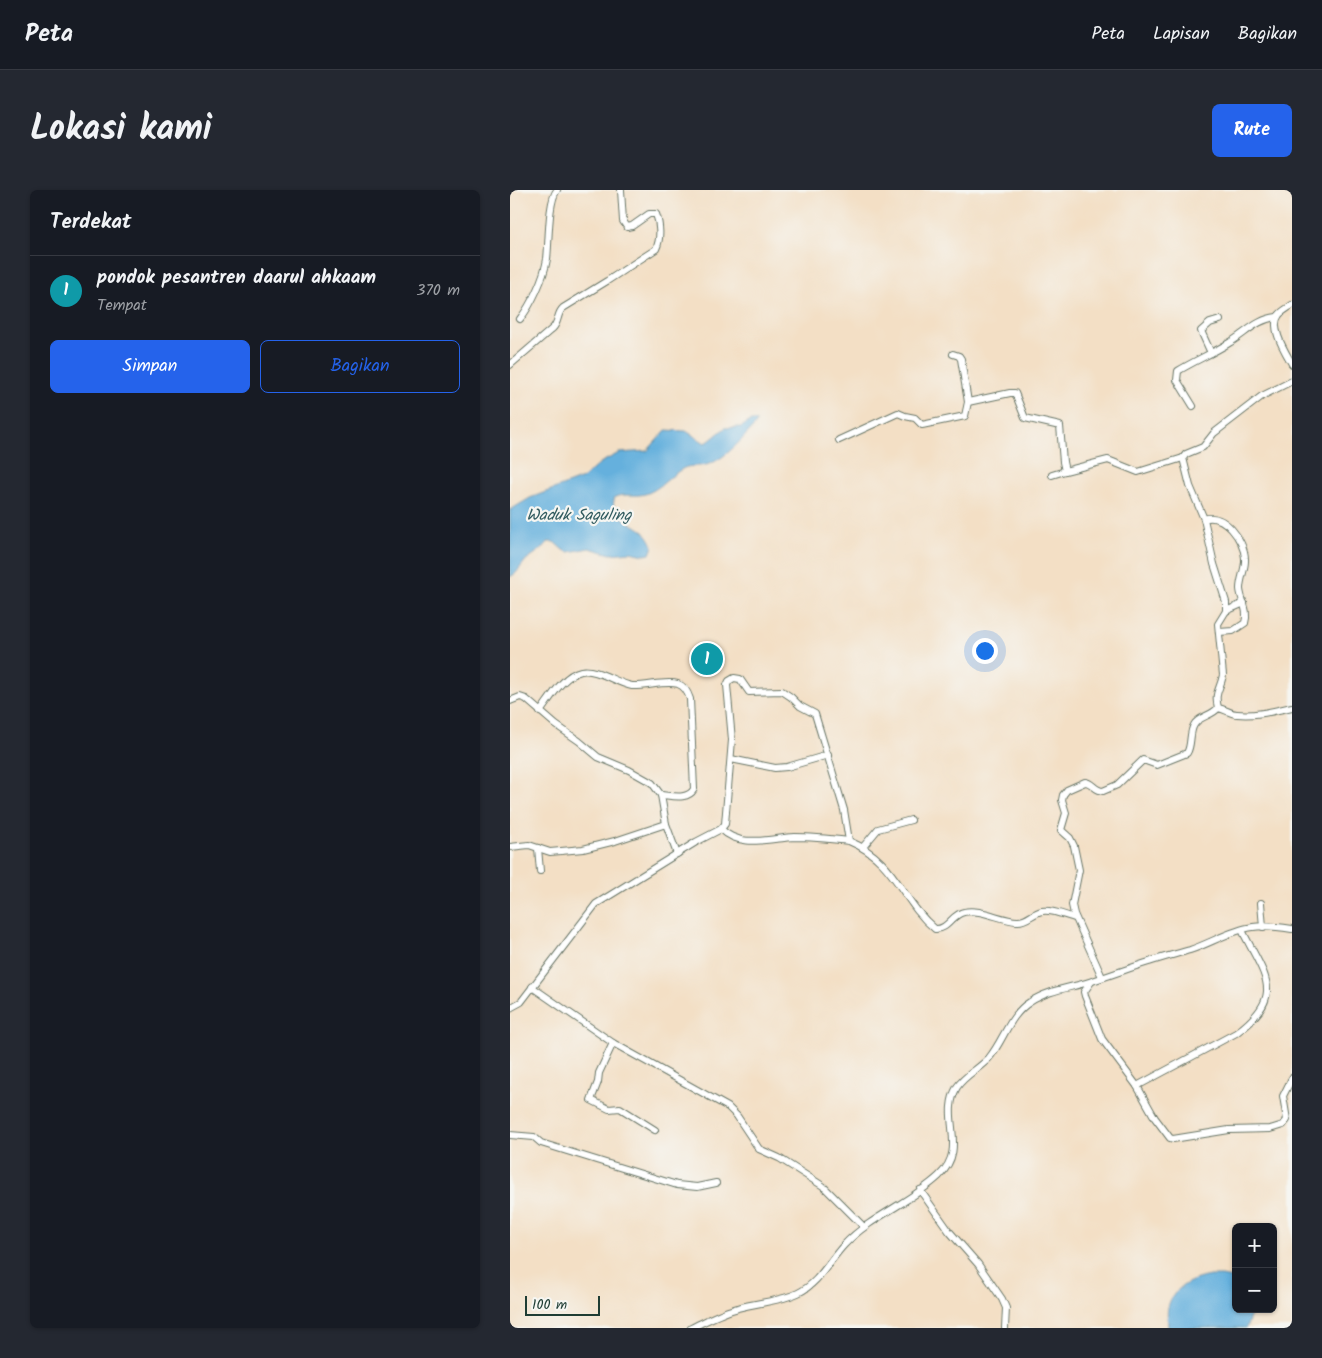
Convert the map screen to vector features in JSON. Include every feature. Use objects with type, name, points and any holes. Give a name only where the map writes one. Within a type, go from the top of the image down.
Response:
[{"type":"street","points":[[520,319],[530,302],[545,267],[552,204],[554,193],[557,190]]},
{"type":"street","points":[[510,365],[553,328],[557,323],[559,312],[563,308],[607,282],[656,249],[659,235],[656,214],[649,214],[635,225],[627,227],[623,221],[621,190]]},
{"type":"street","points":[[1193,406],[1177,380],[1176,373],[1234,340],[1256,324],[1277,317],[1292,305]]},
{"type":"street","points":[[1277,317],[1276,330],[1292,364]]},
{"type":"street","points":[[1211,353],[1201,330],[1204,326],[1220,320]]},
{"type":"street","points":[[839,440],[898,413],[915,418],[922,425],[963,417],[966,414],[968,402],[961,358],[953,354]]},
{"type":"street","points":[[1052,475],[1108,460],[1138,472],[1183,458],[1186,454],[1203,446],[1218,430],[1262,396],[1292,381]]},
{"type":"street","points":[[968,402],[1010,393],[1016,394],[1025,418],[1060,426],[1062,462],[1065,471]]},
{"type":"street","points":[[1102,977],[1072,905],[1079,870],[1074,846],[1070,838],[1061,830],[1066,813],[1062,800],[1063,795],[1067,790],[1085,782],[1103,791],[1117,785],[1143,760],[1157,765],[1187,753],[1194,724],[1217,711],[1216,692],[1222,684],[1223,675],[1218,622],[1226,610],[1226,602],[1214,564],[1204,519],[1190,486],[1183,458]]},
{"type":"street","points":[[1204,519],[1216,518],[1221,520],[1236,534],[1242,546],[1245,559],[1240,578],[1240,591],[1247,612],[1245,623],[1233,631],[1219,632]]},
{"type":"street","points":[[1226,610],[1244,603]]},
{"type":"street","points":[[540,712],[560,686],[581,671],[589,671],[632,686],[672,683],[681,685],[690,699],[694,788],[691,794],[685,796],[661,795]]},
{"type":"street","points":[[510,1008],[521,1002],[596,904],[677,854],[722,829],[726,821],[732,726],[727,685],[728,681],[734,678],[740,679],[749,692],[784,691],[792,697],[796,704],[813,712],[817,717],[844,810],[849,841]]},
{"type":"street","points":[[510,702],[523,698],[598,757],[629,770],[652,783],[661,795],[666,824],[677,854]]},
{"type":"street","points":[[1218,708],[1225,709],[1234,714],[1243,714],[1265,713],[1292,707]]},
{"type":"street","points":[[730,759],[775,768],[787,767],[828,755]]},
{"type":"street","points":[[863,847],[878,829],[911,820]]},
{"type":"street","points":[[510,847],[529,844],[550,852],[583,849],[616,841],[666,824]]},
{"type":"street","points":[[722,829],[728,836],[735,839],[751,841],[796,837],[849,841],[863,847],[887,866],[916,908],[935,930],[943,928],[957,914],[966,911],[1015,921],[1025,921],[1039,912],[1046,911],[1076,918]]},
{"type":"street","points":[[538,848],[540,871]]},
{"type":"street","points":[[1261,903],[1263,927]]},
{"type":"street","points":[[691,1328],[738,1308],[778,1300],[805,1290],[812,1285],[844,1245],[864,1227],[939,1176],[953,1156],[954,1144],[951,1116],[953,1097],[956,1090],[962,1081],[989,1058],[1015,1016],[1030,1002],[1043,995],[1091,982],[1193,949],[1242,930],[1253,927],[1292,929]]},
{"type":"street","points":[[1137,1086],[1236,1033],[1250,1023],[1262,1010],[1268,991],[1267,981],[1242,930]]},
{"type":"street","points":[[1091,982],[1084,992],[1093,1020],[1102,1039],[1137,1086],[1155,1118],[1170,1138],[1229,1130],[1270,1129],[1284,1125],[1287,1120],[1283,1096],[1292,1078]]},
{"type":"street","points":[[532,987],[613,1043],[728,1107],[737,1116],[759,1149],[779,1158],[823,1186],[864,1227]]},
{"type":"street","points":[[613,1043],[599,1073],[598,1082],[591,1100],[608,1109],[620,1108],[655,1130]]},
{"type":"street","points":[[510,1135],[535,1138],[541,1144],[676,1185],[697,1187],[716,1183]]},
{"type":"street","points":[[920,1190],[950,1231],[978,1264],[1002,1299],[1006,1308],[1005,1328]]},
{"type":"water","name":"Waduk Saguling","points":[[751,421],[756,421],[756,424],[733,448],[713,462],[703,466],[684,468],[645,494],[615,497],[615,509],[618,514],[644,532],[650,539],[653,546],[650,554],[630,552],[611,554],[589,548],[569,552],[563,550],[554,542],[548,542],[526,560],[516,573],[510,577],[510,510],[530,498],[583,478],[600,463],[619,453],[647,451],[666,430],[686,431],[705,443],[725,428],[741,427]]},
{"type":"water","points":[[1210,1276],[1232,1278],[1232,1313],[1252,1313],[1246,1328],[1168,1328],[1167,1313],[1172,1298],[1185,1284]]},
{"type":"place","name":"pondok pesantren daarul ahkaam","points":[[707,659]]}]
